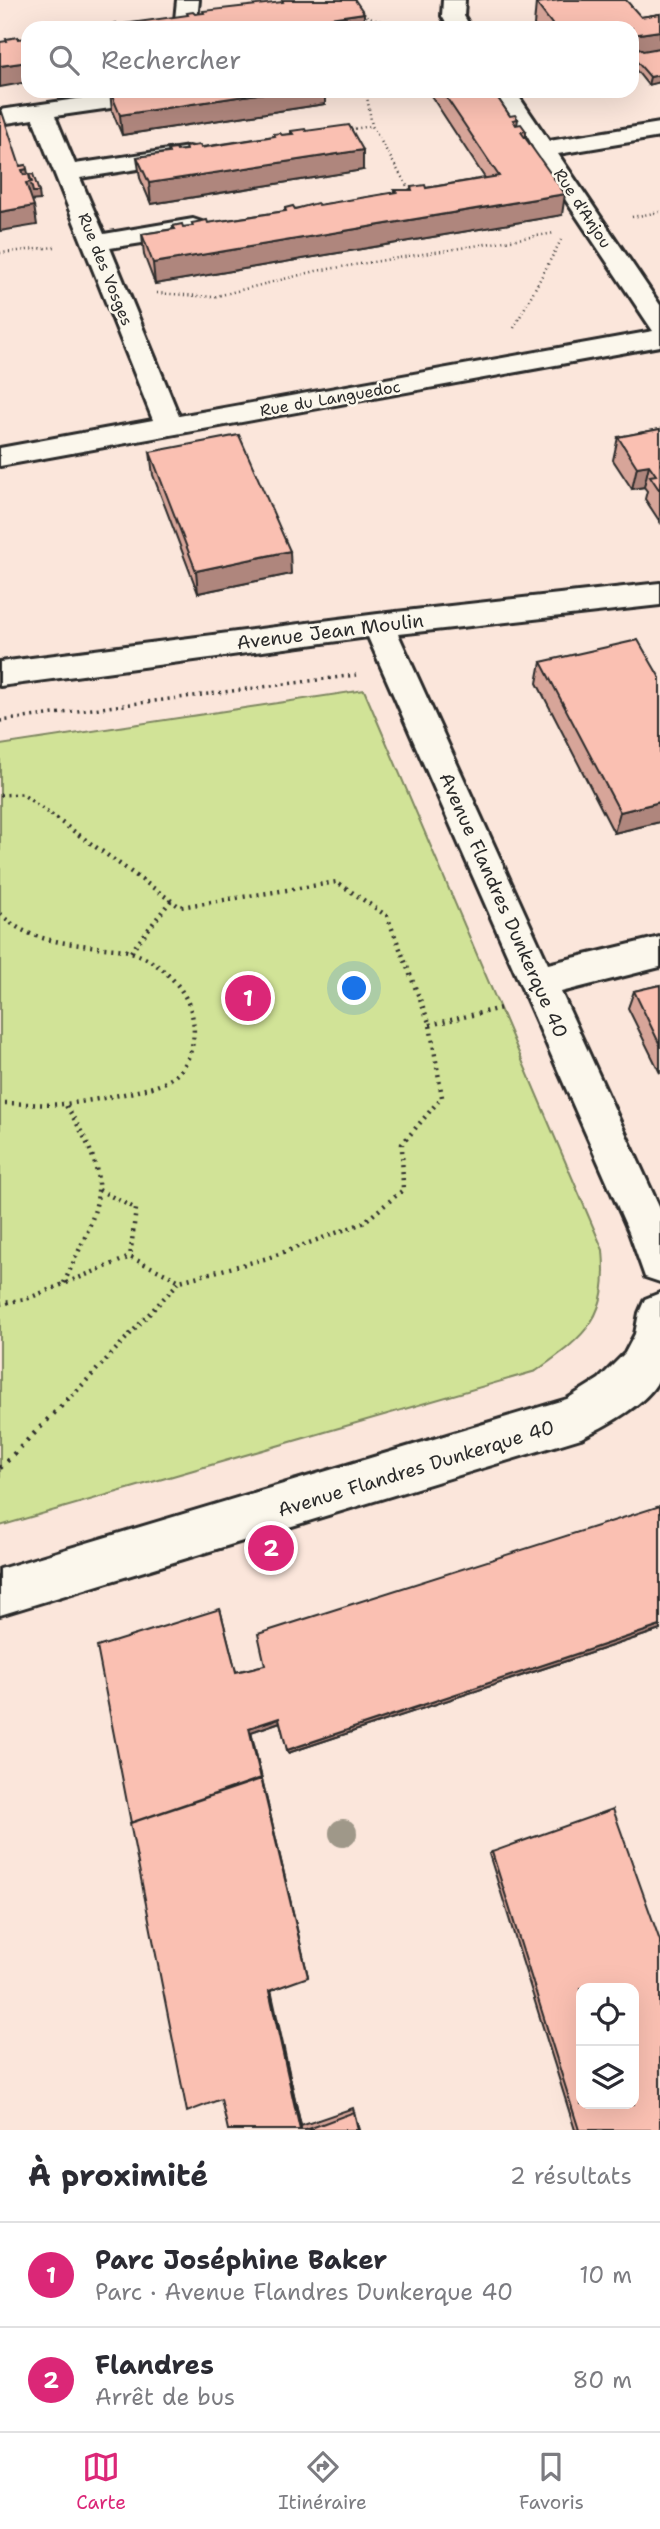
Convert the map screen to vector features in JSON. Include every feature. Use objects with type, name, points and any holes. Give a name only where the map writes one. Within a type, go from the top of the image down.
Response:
[{"type":"street","points":[[430,0],[441,0]]},
{"type":"street","points":[[454,0],[453,16],[456,21]]},
{"type":"street","points":[[165,21],[186,10],[211,17]]},
{"type":"street","points":[[0,117],[131,98]]},
{"type":"street","name":"Rue d'Anjou","points":[[509,98],[660,325]]},
{"type":"street","name":"Rue des Vosges","points":[[41,111],[170,427]]},
{"type":"street","points":[[544,149],[660,130]]},
{"type":"street","points":[[66,173],[214,150]]},
{"type":"street","points":[[95,243],[219,223]]},
{"type":"street","name":"Rue du Languedoc","points":[[0,457],[660,338]]},
{"type":"street","name":"Avenue Jean Moulin","points":[[0,674],[378,625],[660,594]]},
{"type":"street","name":"Avenue Flandres Dunkerque 40","points":[[378,625],[650,1232],[660,1263]]},
{"type":"street","points":[[542,990],[660,952]]},
{"type":"street","name":"Avenue Flandres Dunkerque 40","points":[[0,1592],[565,1423],[644,1381],[660,1314]]},
{"type":"path","points":[[354,7],[364,14]]},
{"type":"path","points":[[351,12],[379,20]]},
{"type":"path","points":[[367,98],[372,126],[410,191]]},
{"type":"path","points":[[334,132],[372,126]]},
{"type":"path","points":[[114,290],[213,297],[316,271],[538,237],[593,223]]},
{"type":"path","points":[[490,369],[538,287],[566,230]]},
{"type":"path","points":[[0,253],[95,243]]},
{"type":"path","points":[[0,721],[398,669]]},
{"type":"path","points":[[0,795],[22,793],[180,906],[337,882],[387,916],[430,1025],[442,1097],[402,1144],[403,1190],[363,1223],[268,1258],[180,1281],[29,1441],[0,1468]]},
{"type":"path","points":[[131,951],[171,900]]},
{"type":"path","points":[[0,914],[14,927],[33,937],[131,951],[160,970],[180,988],[192,1007],[194,1023],[191,1053],[179,1074],[159,1085],[65,1104],[0,1103]]},
{"type":"path","points":[[430,1025],[542,990]]},
{"type":"path","points":[[64,1284],[90,1221],[99,1190],[96,1164],[82,1131],[65,1104]]},
{"type":"path","points":[[99,1190],[136,1209],[130,1257]]},
{"type":"path","points":[[0,1304],[29,1298],[130,1257],[180,1281]]},
{"type":"green space","points":[[364,690],[603,1250],[604,1273],[598,1308],[582,1334],[536,1371],[0,1526],[0,745]]},
{"type":"building","points":[[282,0],[355,0],[364,13],[309,21],[145,21],[193,12],[204,13],[203,11],[283,2]]},
{"type":"building","points":[[560,0],[626,0],[641,17],[660,14],[660,31],[639,34],[639,21],[550,21],[536,3]]},
{"type":"building","points":[[6,39],[21,39],[21,63],[0,66],[0,42],[7,41]]},
{"type":"building","points":[[639,48],[643,51],[660,48],[660,75],[650,77],[639,64]]},
{"type":"building","points":[[113,98],[231,98],[120,115]]},
{"type":"building","points":[[447,98],[498,98],[510,116],[515,115],[518,119],[513,120],[516,125],[521,124],[526,131],[521,132],[565,194],[153,263],[142,234],[175,229],[173,226],[182,224],[183,227],[193,226],[192,223],[207,220],[208,223],[286,211],[285,208],[293,206],[295,209],[317,203],[319,205],[396,192],[394,190],[412,190],[411,187],[425,185],[426,188],[499,176]]},
{"type":"building","points":[[0,110],[20,166],[26,165],[27,169],[22,170],[24,175],[29,174],[32,182],[26,183],[34,206],[0,212]]},
{"type":"building","points":[[349,125],[363,150],[149,183],[137,157],[169,153],[168,150],[186,150],[185,147],[200,145],[201,148],[280,133],[293,134],[291,131]]},
{"type":"building","points":[[33,174],[39,192],[33,192],[29,175]]},
{"type":"building","points":[[660,429],[660,491],[650,476],[656,475],[649,465],[637,467],[618,437]]},
{"type":"building","points":[[239,435],[290,551],[196,571],[150,452]]},
{"type":"building","points":[[638,640],[660,678],[660,802],[620,812],[541,662]]},
{"type":"building","points":[[660,985],[660,1045],[634,991]]},
{"type":"building","points":[[660,1506],[660,1626],[287,1750],[279,1718],[249,1728],[261,1779],[131,1823],[97,1647],[220,1609],[236,1672],[265,1665],[258,1634]]},
{"type":"building","points":[[261,1778],[308,1977],[269,1991],[300,2130],[228,2130],[221,2099],[187,2112],[130,1823]]},
{"type":"building","points":[[613,1809],[660,1941],[660,2130],[579,2130],[492,1852]]},
{"type":"building","points":[[354,2112],[358,2130],[306,2130]]},
{"type":"place","name":"Parc Joséphine Baker","points":[[248,998]]},
{"type":"place","name":"Flandres","points":[[271,1548]]}]
